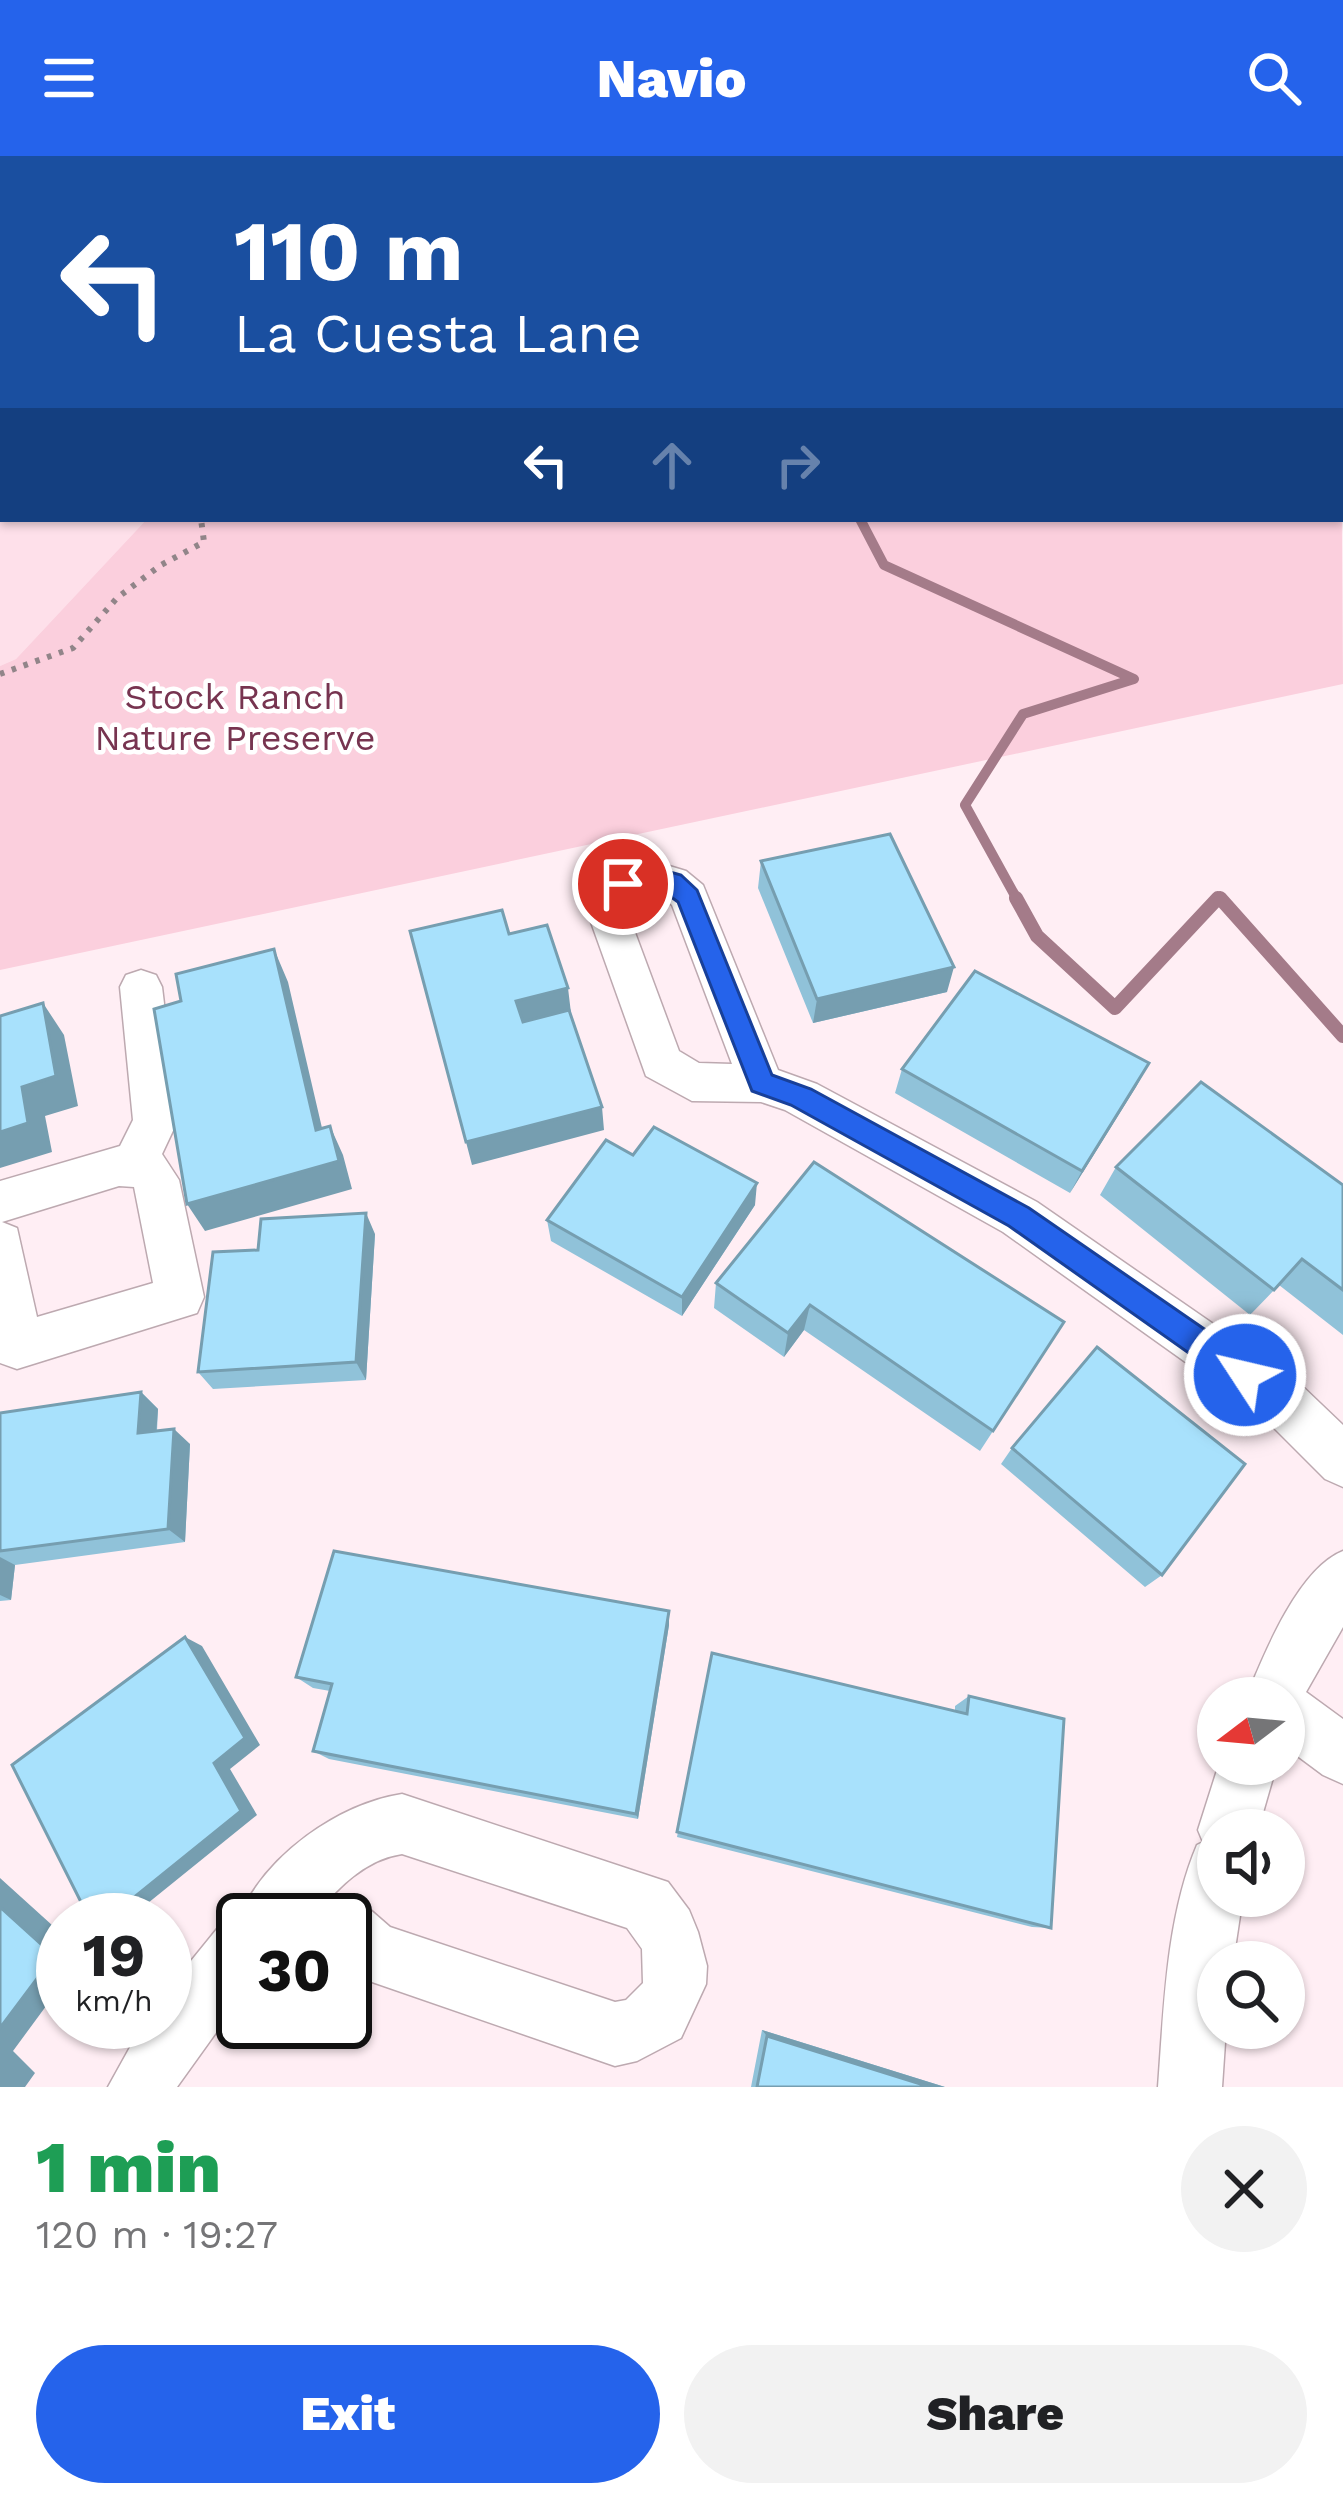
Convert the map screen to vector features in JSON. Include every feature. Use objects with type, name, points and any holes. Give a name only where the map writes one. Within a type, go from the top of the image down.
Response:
[{"type":"street","points":[[761,1083],[688,896],[673,882],[656,877],[623,884],[610,898],[607,910],[661,1063],[692,1082],[761,1083],[801,1097],[1019,1217],[1282,1401],[1343,1461]]},
{"type":"street","points":[[134,1165],[156,1120],[141,988]]},
{"type":"street","points":[[0,1202],[134,1165],[147,1168],[156,1180],[181,1298],[17,1346],[0,1243]]},
{"type":"street","points":[[1284,1677],[1301,1641],[1343,1578]]},
{"type":"street","points":[[1305,1727],[1343,1755]]},
{"type":"street","points":[[314,1893],[353,1839],[377,1825],[402,1824],[646,1904],[662,1917],[674,1941],[677,1968],[664,2006],[644,2027],[615,2034],[372,1952]]},
{"type":"street","points":[[1190,2087],[1196,1994],[1209,1917]]},
{"type":"street","points":[[140,2087],[180,2024],[216,1979]]},
{"type":"path","points":[[0,674],[73,648],[117,598],[160,565],[204,542],[201,522]]},
{"type":"shaded area","points":[[0,522],[144,522],[16,659],[0,666]]},
{"type":"green space","name":"Stock Ranch Nature Preserve","points":[[144,522],[1342,522],[1343,684],[0,970],[0,666],[16,659]]},
{"type":"building","points":[[890,834],[954,967],[817,999],[761,861]]},
{"type":"building","points":[[502,910],[509,934],[547,925],[568,988],[516,1001],[523,1022],[569,1010],[602,1107],[466,1142],[410,931]]},
{"type":"building","points":[[274,949],[316,1130],[330,1126],[339,1161],[187,1204],[154,1009],[181,1001],[176,974]]},
{"type":"building","points":[[975,971],[1149,1063],[1082,1171],[902,1069]]},
{"type":"building","points":[[43,1003],[56,1076],[22,1087],[28,1123],[0,1132],[0,1016]]},
{"type":"building","points":[[1201,1082],[1343,1185],[1343,1290],[1302,1259],[1274,1290],[1116,1167]]},
{"type":"building","points":[[654,1127],[757,1183],[682,1297],[547,1220],[606,1140],[633,1155]]},
{"type":"building","points":[[814,1162],[1064,1322],[993,1431],[810,1305],[788,1333],[716,1283]]},
{"type":"building","points":[[366,1213],[356,1362],[198,1372],[213,1252],[258,1250],[261,1219]]},
{"type":"building","points":[[1097,1347],[1245,1464],[1162,1575],[1012,1448]]},
{"type":"building","points":[[141,1392],[138,1433],[174,1429],[168,1529],[0,1551],[0,1413]]},
{"type":"building","points":[[334,1551],[669,1611],[636,1814],[313,1751],[332,1684],[296,1677]]},
{"type":"building","points":[[185,1637],[245,1738],[214,1763],[241,1811],[139,1893],[76,1893],[12,1765]]},
{"type":"building","points":[[712,1653],[967,1714],[969,1696],[1064,1719],[1051,1928],[677,1832]]},
{"type":"building","points":[[0,1907],[36,1940],[36,1980],[0,2028]]},
{"type":"building","points":[[767,2036],[930,2087],[757,2087]]},
{"type":"waterway","points":[[862,522],[884,565],[1134,679],[1023,714],[965,805],[1018,901]]},
{"type":"waterway","points":[[1216,901],[1219,897],[1222,901]]},
{"type":"waterway","points":[[1016,898],[1037,936],[1115,1008],[1218,898]]},
{"type":"waterway","points":[[1220,898],[1343,1036]]},
{"type":"route","points":[[623,884],[656,877],[673,882],[688,896],[761,1083],[801,1097],[1019,1217],[1245,1375]]}]
